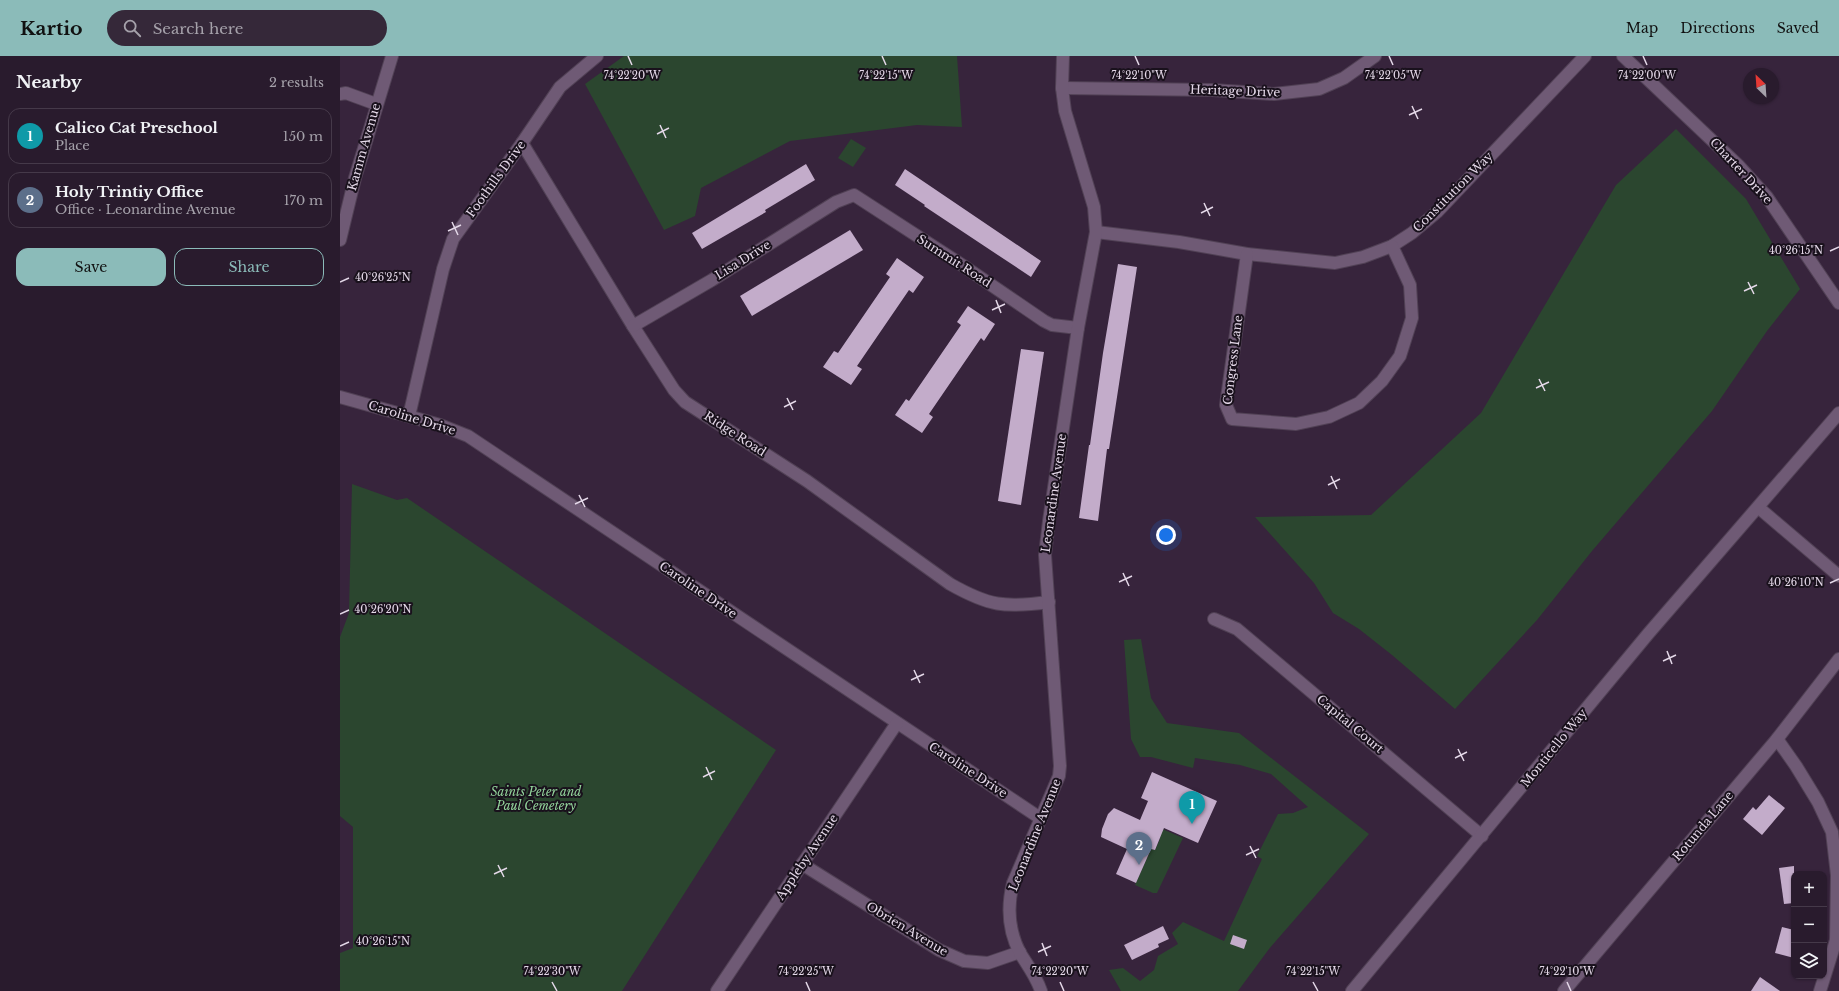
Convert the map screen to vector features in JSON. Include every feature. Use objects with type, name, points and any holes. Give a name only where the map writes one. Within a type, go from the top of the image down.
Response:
[{"type":"street","name":"Kamm Avenue","points":[[340,240],[376,104],[392,56]]},
{"type":"street","name":"Foothills Drive","points":[[410,416],[443,269],[453,239],[560,87],[596,56]]},
{"type":"street","name":"Leonardine Avenue","points":[[1041,991],[1036,977],[1020,952],[1010,920],[1009,901],[1013,883],[1059,776],[1060,766],[1048,602],[1046,555],[1048,521],[1078,328],[1096,232],[1094,207],[1065,111],[1062,88],[1063,56]]},
{"type":"street","name":"Heritage Drive","points":[[1062,88],[1212,90],[1274,94],[1319,89],[1344,78],[1375,56]]},
{"type":"street","name":"Constitution Way","points":[[1096,232],[1179,242],[1247,254],[1335,262],[1363,258],[1392,246],[1412,233],[1437,212],[1585,56]]},
{"type":"street","name":"Charter Drive","points":[[1623,56],[1738,165],[1767,197],[1834,285],[1839,303]]},
{"type":"street","points":[[340,94],[346,93],[376,104]]},
{"type":"street","name":"Ridge Road","points":[[522,143],[633,326],[674,390],[685,402],[807,481],[950,584],[972,596],[993,604],[1022,605],[1048,602]]},
{"type":"street","name":"Lisa Drive","points":[[633,326],[712,280],[836,202],[854,195]]},
{"type":"street","name":"Summit Road","points":[[854,195],[962,265],[1044,321],[1052,325],[1078,328]]},
{"type":"street","name":"Congress Lane","points":[[1247,254],[1226,404],[1232,419],[1296,424],[1329,417],[1359,403],[1382,381],[1400,356],[1412,318],[1410,285],[1392,246]]},
{"type":"street","name":"Caroline Drive","points":[[340,397],[440,425],[468,436],[1040,818]]},
{"type":"street","name":"Monticello Way","points":[[1352,991],[1648,634],[1759,508],[1839,413]]},
{"type":"street","points":[[1759,508],[1839,576]]},
{"type":"street","name":"Capital Court","points":[[1214,619],[1237,629],[1482,836]]},
{"type":"street","name":"Rotunda Lane","points":[[1564,991],[1777,739],[1839,659]]},
{"type":"street","name":"Appleby Avenue","points":[[720,990],[802,864],[897,723]]},
{"type":"street","points":[[1777,739],[1818,802],[1832,832],[1837,875],[1836,940],[1820,991]]},
{"type":"street","name":"Obrien Avenue","points":[[802,864],[939,950],[964,961],[988,963],[1010,957],[1020,952]]},
{"type":"green space","points":[[624,56],[957,56],[962,127],[917,125],[790,141],[701,188],[695,216],[664,230],[585,84]]},
{"type":"green space","points":[[1676,129],[1746,199],[1800,289],[1767,331],[1712,411],[1592,551],[1537,620],[1455,709],[1359,629],[1333,613],[1314,583],[1255,517],[1371,515],[1481,413],[1616,185]]},
{"type":"green space","points":[[851,139],[866,148],[853,167],[838,158]]},
{"type":"green space","name":"Saints Peter and Paul Cemetery","points":[[352,484],[397,500],[407,498],[776,750],[622,991],[340,991],[340,953],[353,948],[353,827],[340,816],[340,637],[349,613]]},
{"type":"green space","points":[[1141,639],[1151,698],[1167,723],[1239,733],[1369,834],[1269,949],[1238,991],[1121,991],[1109,970],[1123,968],[1140,981],[1154,970],[1158,956],[1178,944],[1172,933],[1183,922],[1224,941],[1262,859],[1257,856],[1278,814],[1293,813],[1308,807],[1271,774],[1240,765],[1195,758],[1193,768],[1151,757],[1140,757],[1131,739],[1124,640]]},
{"type":"green space","points":[[1160,828],[1183,838],[1157,893],[1153,893],[1135,885],[1151,849],[1155,850],[1160,839]]},
{"type":"building","points":[[806,164],[815,180],[765,210],[766,212],[702,249],[692,233]]},
{"type":"building","points":[[905,169],[1041,261],[1031,277],[895,185]]},
{"type":"building","points":[[850,230],[863,250],[752,316],[740,296]]},
{"type":"building","points":[[897,258],[924,277],[913,293],[909,290],[857,366],[862,369],[851,385],[823,367],[834,351],[838,353],[890,277],[886,274]]},
{"type":"building","points":[[1118,264],[1137,267],[1109,449],[1107,449],[1098,521],[1079,518],[1103,353]]},
{"type":"building","points":[[968,306],[995,324],[984,341],[981,338],[929,414],[933,417],[922,433],[895,415],[906,399],[909,401],[961,325],[957,322]]},
{"type":"building","points":[[1021,349],[1044,352],[1021,505],[998,501]]},
{"type":"building","points":[[1152,772],[1217,801],[1198,843],[1164,828],[1155,850],[1151,849],[1136,883],[1116,874],[1127,849],[1101,837],[1102,829],[1108,814],[1114,808],[1140,820],[1148,801],[1141,798]]},
{"type":"building","points":[[1769,795],[1785,808],[1762,835],[1743,819],[1753,807],[1756,810]]},
{"type":"building","points":[[1794,866],[1794,871],[1791,871],[1791,903],[1784,904],[1779,868]]},
{"type":"building","points":[[1163,926],[1169,939],[1158,944],[1159,947],[1132,960],[1124,945]]},
{"type":"building","points":[[1782,927],[1791,929],[1791,957],[1775,953]]},
{"type":"building","points":[[1233,935],[1247,940],[1244,949],[1230,944]]},
{"type":"building","points":[[1760,977],[1780,991],[1751,991]]},
{"type":"place","name":"Calico Cat Preschool","points":[[1192,824]]},
{"type":"place","name":"Holy Trintiy Office","points":[[1139,865]]}]
